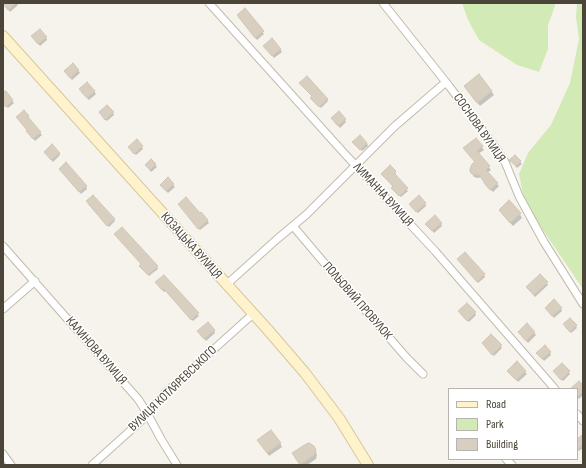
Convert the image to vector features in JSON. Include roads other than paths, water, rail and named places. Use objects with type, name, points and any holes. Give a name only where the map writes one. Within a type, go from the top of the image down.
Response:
[{"type":"main road","name":"КОЗАЦЬКА ВУЛИЦЯ","points":[[3,36],[305,373],[326,399],[368,465]]},
{"type":"street","name":"ЛИМАННА ВУЛИЦЯ","points":[[209,3],[435,251],[554,388]]},
{"type":"street","name":"СОСНОВА ВУЛИЦЯ","points":[[383,3],[496,148],[505,162],[519,196],[544,242],[583,304]]},
{"type":"street","points":[[226,285],[307,214],[395,126],[446,82]]},
{"type":"street","name":"ПОЛЬОВИЙ ПРОВУЛОК","points":[[293,226],[406,357],[423,374]]},
{"type":"street","name":"КАЛИНОВА ВУЛИЦЯ","points":[[3,246],[138,400],[148,413],[161,439],[177,465]]},
{"type":"street","points":[[3,309],[34,281]]},
{"type":"street","name":"ВУЛИЦЯ КОТЛЯРЕВСЬКОГО","points":[[92,465],[135,426],[165,394],[253,314]]},
{"type":"street","points":[[3,454],[11,465]]}]
